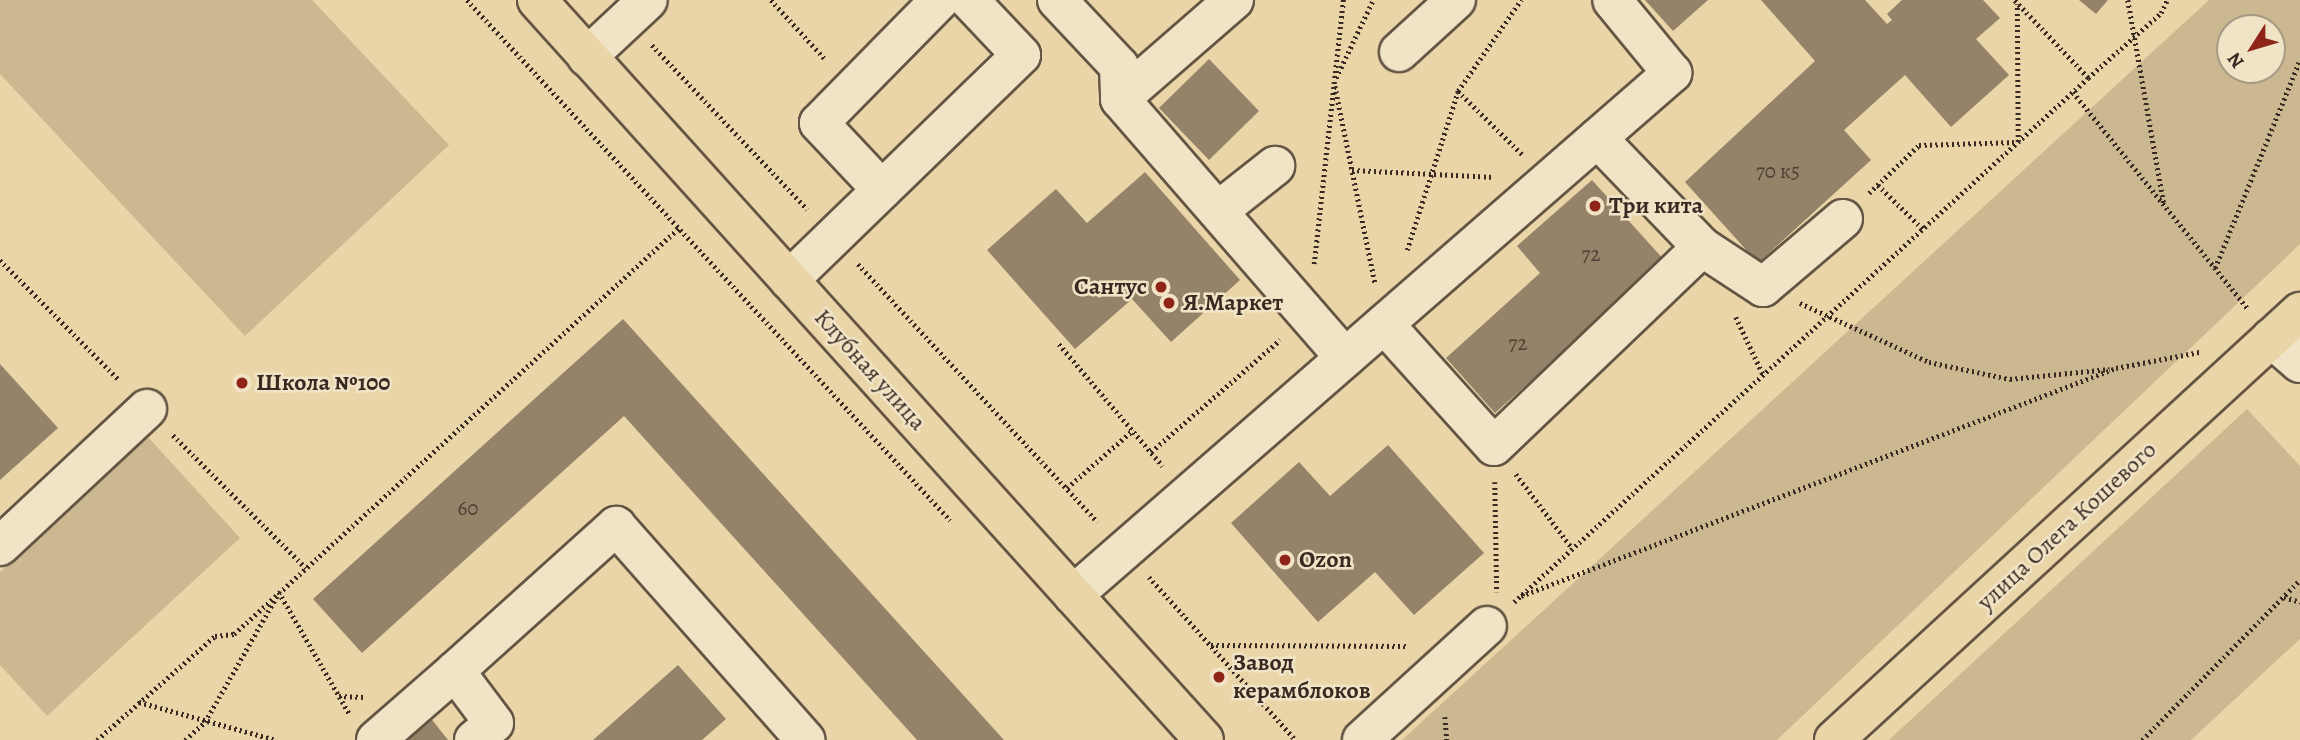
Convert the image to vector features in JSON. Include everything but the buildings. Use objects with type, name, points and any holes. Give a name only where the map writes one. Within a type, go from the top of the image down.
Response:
[{"type":"main road","name":"Клубная улица","points":[[537,0],[1204,740]]},
{"type":"main road","name":"улица Олега Кошевого","points":[[1834,740],[2300,312]]},
{"type":"lane","points":[[882,190],[819,123],[940,0]]},
{"type":"lane","points":[[789,280],[1021,55],[969,0]]},
{"type":"lane","points":[[1057,0],[1119,66],[1120,99],[1345,358]]},
{"type":"lane","points":[[1120,99],[1234,0]]},
{"type":"lane","points":[[1399,52],[1456,0]]},
{"type":"lane","points":[[1073,595],[1672,73],[1612,0]]},
{"type":"lane","points":[[587,57],[638,10]]},
{"type":"lane","points":[[1597,138],[1702,247],[1763,287],[1843,219]]},
{"type":"lane","points":[[1218,211],[1275,166]]},
{"type":"lane","points":[[1384,324],[1494,446],[1702,247]]},
{"type":"lane","points":[[2271,338],[2300,363]]},
{"type":"lane","points":[[0,547],[147,409]]},
{"type":"lane","points":[[364,729],[455,671],[616,526],[795,737]]},
{"type":"lane","points":[[1362,740],[1483,630]]},
{"type":"lane","points":[[455,671],[494,723],[474,740]]},
{"type":"path","points":[[467,0],[954,525]]},
{"type":"path","points":[[771,0],[853,89]]},
{"type":"path","points":[[1151,452],[1308,316],[1343,0]]},
{"type":"path","points":[[1373,0],[1334,82],[1384,324]]},
{"type":"path","points":[[1404,261],[1458,91],[1521,0]]},
{"type":"path","points":[[2128,0],[2164,204]]},
{"type":"path","points":[[1210,645],[1483,630],[2161,13],[2166,0]]},
{"type":"path","points":[[2016,1],[2088,78]]},
{"type":"path","points":[[2016,1],[2018,142]]},
{"type":"path","points":[[638,10],[832,236],[1067,488],[1296,740]]},
{"type":"path","points":[[2215,268],[2300,61]]},
{"type":"path","points":[[1458,91],[1548,181]]},
{"type":"path","points":[[2073,92],[2271,338]]},
{"type":"path","points":[[1843,219],[1919,145],[2018,142]]},
{"type":"path","points":[[1352,170],[1432,172],[1548,181]]},
{"type":"path","points":[[1878,185],[1923,229]]},
{"type":"path","points":[[97,740],[215,636],[233,634],[679,228]]},
{"type":"path","points":[[1763,287],[1828,315],[1866,337],[1929,362],[2010,379],[2116,368],[2207,351]]},
{"type":"path","points":[[1059,344],[1188,495]]},
{"type":"path","points":[[1521,596],[2116,368]]},
{"type":"path","points":[[1067,488],[1133,430]]},
{"type":"path","points":[[1494,446],[1572,549]]},
{"type":"path","points":[[1483,630],[1494,446]]},
{"type":"path","points":[[2142,740],[2300,580]]},
{"type":"path","points":[[185,740],[205,722],[279,592]]},
{"type":"path","points":[[279,592],[364,729]]},
{"type":"path","points":[[2284,596],[2300,602]]},
{"type":"path","points":[[138,702],[276,740]]},
{"type":"shaded area","points":[[0,0],[312,0],[449,145],[245,336],[0,74]]},
{"type":"shaded area","points":[[2209,0],[2300,0],[2300,244],[1777,740],[1402,740]]},
{"type":"shaded area","points":[[2247,409],[2300,466],[2300,639],[2191,740],[1889,740]]},
{"type":"shaded area","points":[[148,437],[240,538],[47,716],[0,665],[0,572]]},
{"type":"place","name":"Три кита","points":[[1595,206]]},
{"type":"place","name":"Сантус","points":[[1161,287]]},
{"type":"place","name":"Я.Маркет","points":[[1169,303]]},
{"type":"place","name":"Школа №100","points":[[242,383]]},
{"type":"place","name":"Ozon","points":[[1285,560]]},
{"type":"place","name":"Завод керамблоков","points":[[1219,677]]}]
